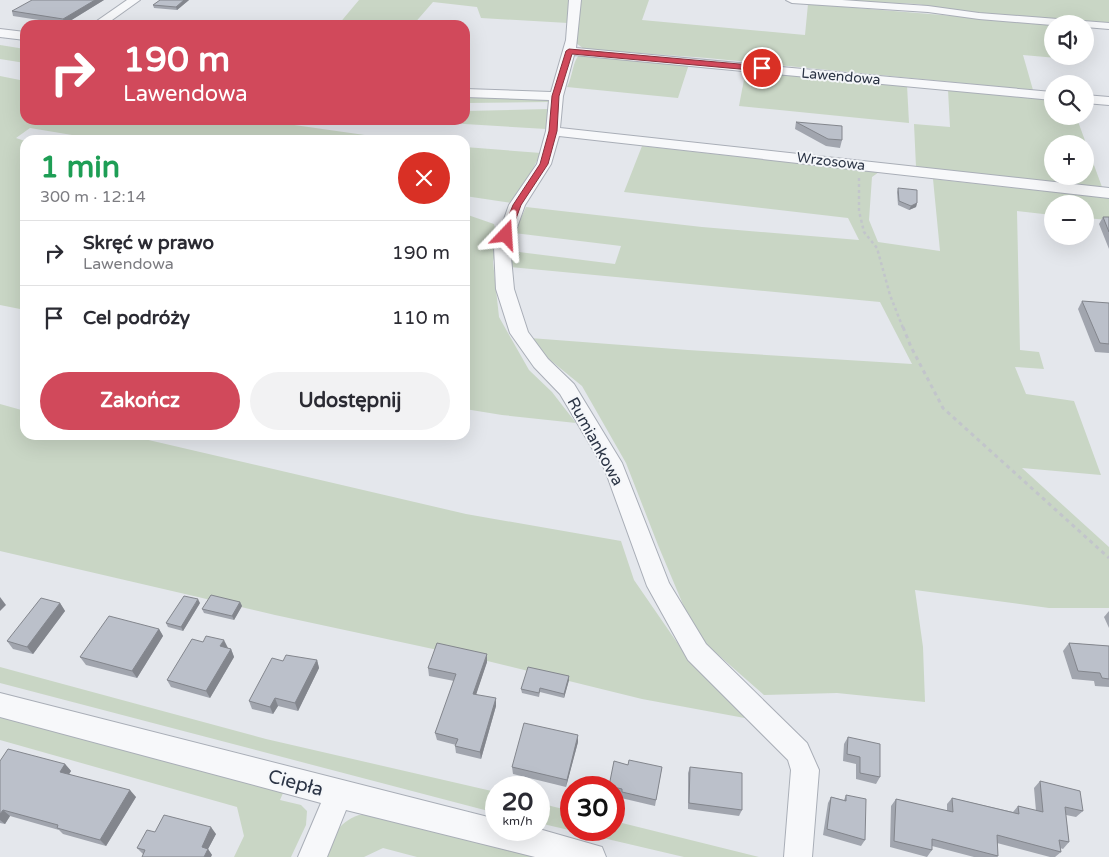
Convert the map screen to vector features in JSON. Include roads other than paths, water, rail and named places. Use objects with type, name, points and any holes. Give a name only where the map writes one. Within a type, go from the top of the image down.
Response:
[{"type":"street","points":[[104,20],[134,0]]},
{"type":"street","name":"Rumiankowa","points":[[575,0],[572,40],[556,96],[553,131],[544,164],[517,205],[502,247],[505,289],[519,333],[541,363],[567,390],[616,469],[659,586],[698,652],[798,752],[805,770],[798,857]]},
{"type":"street","points":[[792,0],[928,9],[979,16],[1044,21]]},
{"type":"street","points":[[1094,25],[1109,26]]},
{"type":"street","points":[[0,33],[20,35]]},
{"type":"street","name":"Lawendowa","points":[[569,51],[1044,95]]},
{"type":"street","points":[[470,93],[556,96]]},
{"type":"street","points":[[1094,100],[1109,101]]},
{"type":"street","name":"Wrzosowa","points":[[553,131],[1109,193]]},
{"type":"street","name":"Ciepła","points":[[0,704],[339,794],[592,857]]},
{"type":"street","points":[[312,857],[339,794]]}]
